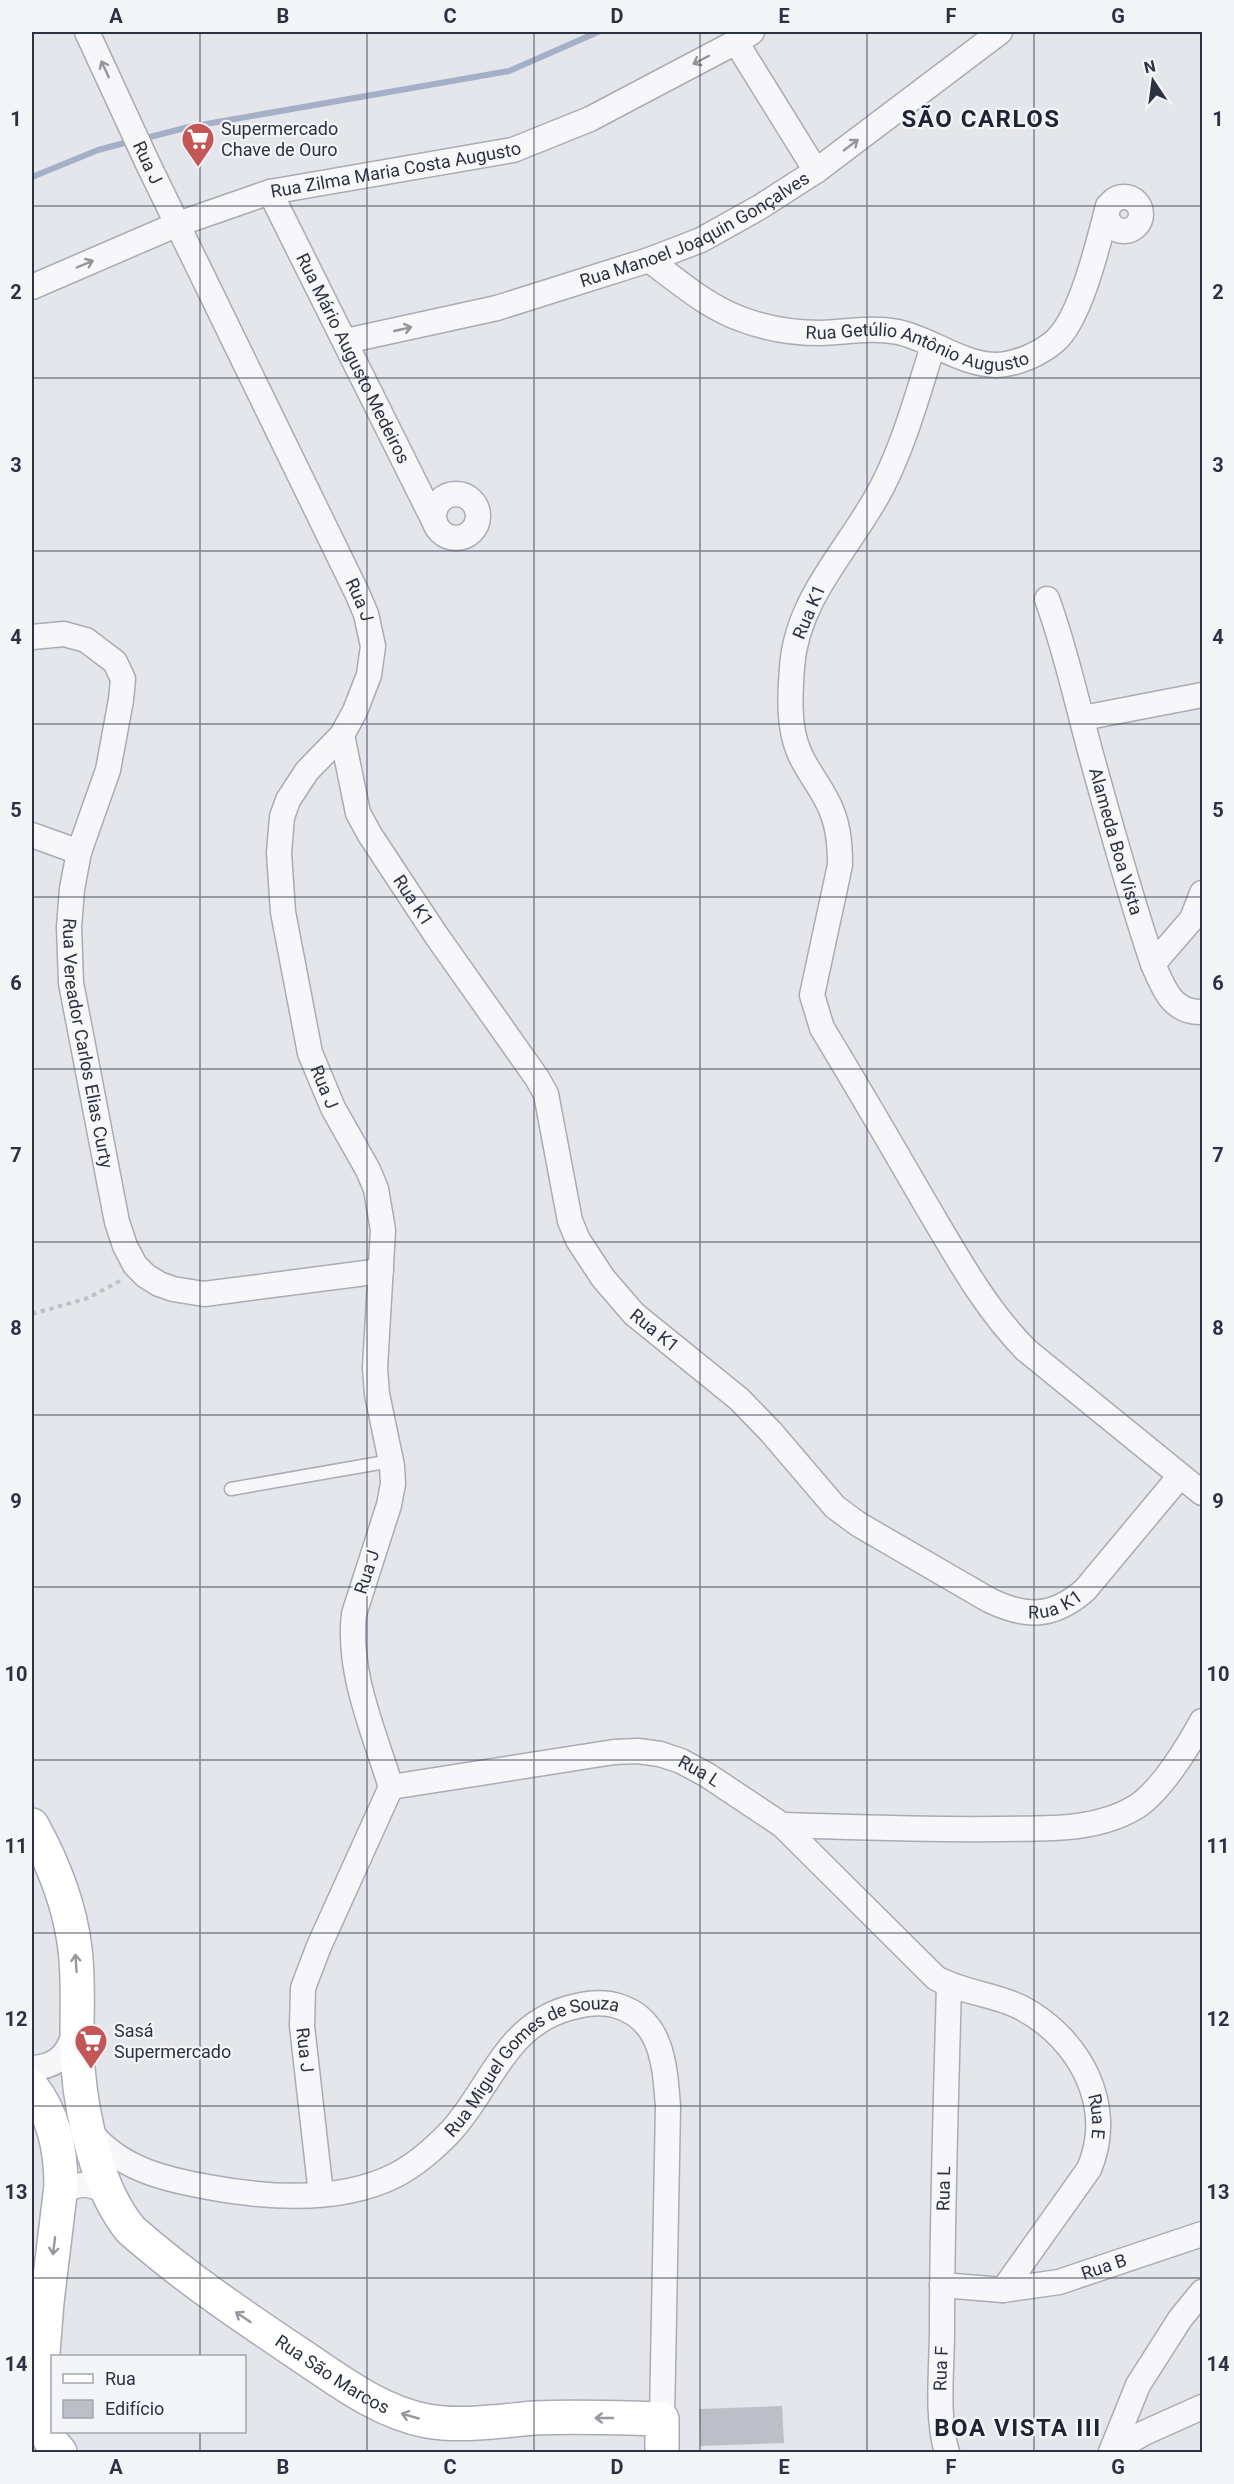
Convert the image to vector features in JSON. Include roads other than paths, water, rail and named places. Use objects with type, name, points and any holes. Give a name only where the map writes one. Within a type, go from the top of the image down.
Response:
[{"type":"street","name":"Rua J","points":[[87,32],[148,164],[366,614],[373,646],[372,661],[356,711],[342,735],[307,771],[288,800],[279,834],[280,883],[287,934],[310,1053],[333,1108],[368,1170],[376,1189],[383,1230],[375,1368],[377,1394],[391,1461],[393,1484],[354,1614],[352,1629],[360,1686],[391,1787],[315,1953],[303,1988],[302,2026],[321,2194]]},
{"type":"street","name":"Rua Manoel Joaquin Gonçalves","points":[[346,342],[497,308],[649,260],[701,240],[760,207],[816,171],[1000,32]]},
{"type":"street","points":[[744,37],[816,171]]},
{"type":"street","name":"Rua Zilma Maria Costa Augusto","points":[[32,287],[178,224],[270,192],[513,150],[590,119],[744,37]]},
{"type":"street","name":"Rua Mário Augusto Medeiros","points":[[270,192],[436,525]]},
{"type":"street","name":"Rua Getúlio Antônio Augusto","points":[[649,260],[709,303],[738,319],[769,328],[823,333],[875,330],[899,333],[982,363],[997,365],[1033,355],[1057,339],[1072,316],[1093,260],[1108,206]]},
{"type":"street","name":"Rua K1","points":[[933,346],[907,426],[882,488],[824,578],[803,616],[794,647],[791,678],[793,732],[798,751],[834,814],[840,848],[840,865],[815,975],[813,1004],[822,1028],[939,1227],[1003,1327],[1026,1350],[1203,1493]]},
{"type":"street","name":"Alameda Boa Vista","points":[[1047,599],[1083,718],[1126,885],[1153,964],[1170,997],[1177,1005],[1185,1011],[1203,1012]]},
{"type":"street","name":"Rua Vereador Carlos Elias Curty","points":[[32,637],[64,634],[86,640],[115,662],[123,679],[108,770],[79,852],[72,889],[69,927],[72,983],[115,1212],[125,1246],[138,1268],[159,1284],[173,1289],[204,1294],[381,1271]]},
{"type":"street","points":[[1083,718],[1203,695]]},
{"type":"street","name":"Rua K1","points":[[342,735],[358,813],[370,835],[546,1094],[570,1221],[589,1260],[634,1314],[739,1398],[835,1507],[858,1524],[989,1600],[1010,1610],[1040,1612],[1072,1601],[1085,1590],[1180,1476]]},
{"type":"street","points":[[32,835],[79,852]]},
{"type":"street","points":[[1153,964],[1192,919],[1203,893]]},
{"type":"street","points":[[782,1825],[959,1830],[1072,1827],[1099,1822],[1122,1815],[1138,1806],[1154,1791],[1203,1721]]},
{"type":"street","name":"Rua L","points":[[391,1787],[584,1756],[638,1751],[660,1754],[681,1761],[707,1775],[782,1825],[942,1981],[942,2285]]},
{"type":"street","name":"Rua São Marcos","points":[[32,1825],[54,1873],[71,1925],[75,1950],[78,2068],[83,2131],[119,2216],[131,2230],[225,2305],[330,2375],[371,2400],[398,2412],[425,2420],[456,2424],[536,2418],[662,2419]]},
{"type":"street","name":"Rua E","points":[[942,1981],[1022,2008],[1058,2033],[1072,2050],[1085,2072],[1095,2097],[1100,2120],[1096,2152],[1089,2169],[1003,2290]]},
{"type":"street","name":"Rua Miguel Gomes de Souza","points":[[32,2085],[111,2154],[135,2167],[190,2184],[232,2192],[321,2194],[381,2182],[406,2168],[435,2147],[453,2128],[513,2042],[541,2019],[578,2005],[613,2005],[630,2010],[642,2018],[653,2031],[659,2046],[666,2080],[668,2107],[662,2452]]},
{"type":"street","points":[[32,2068],[46,2066],[60,2060],[65,2055],[71,2042],[78,2009]]},
{"type":"street","points":[[61,2183],[83,2131],[71,2042]]},
{"type":"street","points":[[32,2085],[52,2126],[61,2183],[47,2302],[40,2391],[45,2428],[50,2440],[60,2452]]},
{"type":"street","points":[[61,2183],[71,2187],[84,2184],[107,2190],[116,2174],[124,2169],[135,2167]]},
{"type":"street","name":"Rua B","points":[[1003,2290],[1059,2282],[1199,2236]]},
{"type":"street","points":[[942,2285],[1003,2290]]},
{"type":"street","name":"Rua F","points":[[942,2285],[942,2418],[947,2452]]},
{"type":"street","points":[[1111,2452],[1138,2385],[1149,2365],[1180,2319],[1203,2292]]},
{"type":"street","points":[[1111,2452],[1144,2433],[1203,2407]]},
{"type":"lane","points":[[231,1489],[391,1461]]},
{"type":"waterway","points":[[142,139],[189,127],[509,71],[598,32]]},
{"type":"waterway","points":[[32,177],[98,150],[132,141]]},
{"type":"place","name":"Supermercado Chave de Ouro","points":[[198,168]]},
{"type":"place","name":"Sasá Supermercado","points":[[91,2070]]},
{"type":"district","name":"SÃO CARLOS","points":[[981,119]]},
{"type":"district","name":"BOA VISTA III","points":[[1018,2428]]}]
